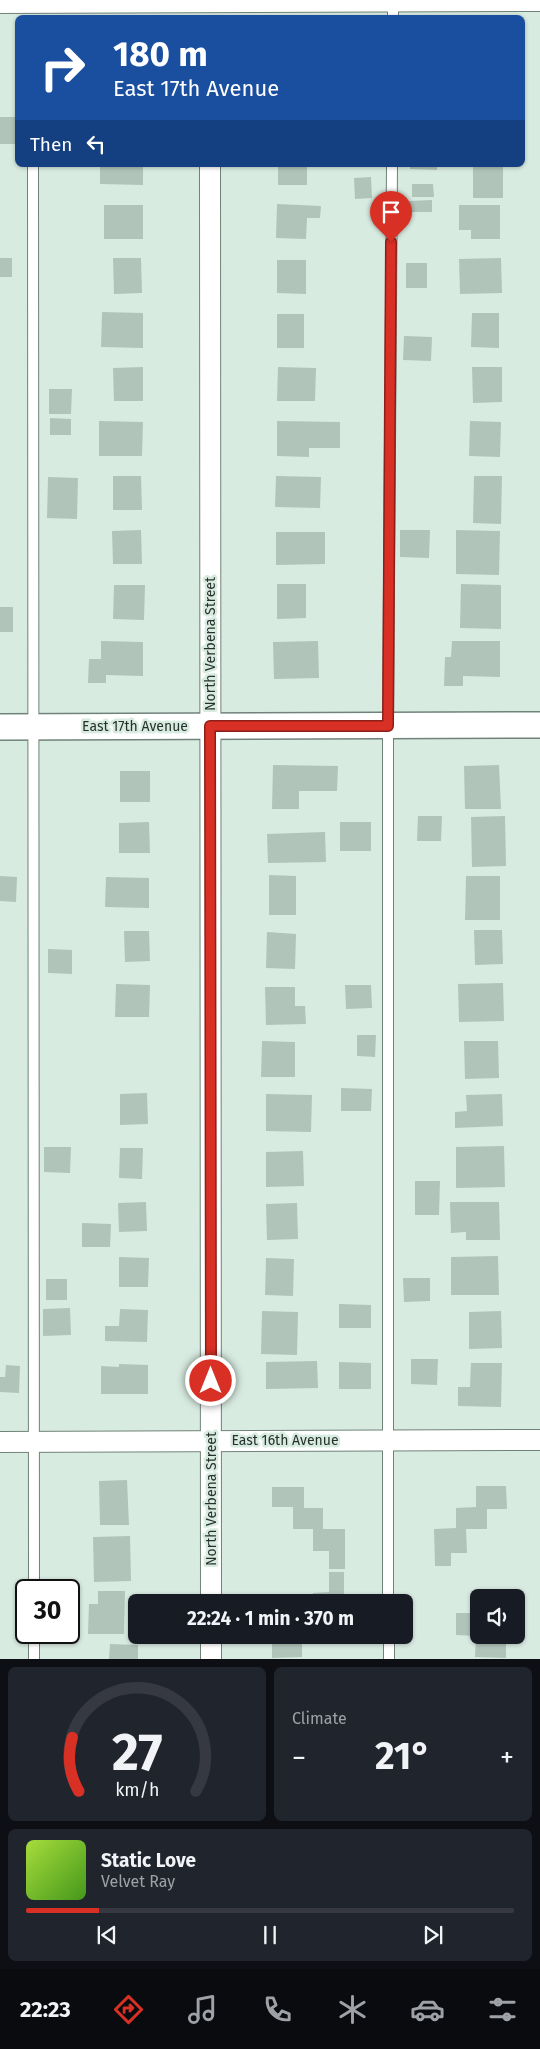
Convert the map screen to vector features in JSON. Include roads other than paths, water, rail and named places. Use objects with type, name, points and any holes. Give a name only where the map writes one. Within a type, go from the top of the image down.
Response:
[{"type":"street","points":[[0,3],[33,7],[211,7],[393,6],[540,1]]},
{"type":"street","name":"North Verbena Street","points":[[210,167],[212,1594]]},
{"type":"street","name":"East 17th Avenue","points":[[0,726],[540,725]]},
{"type":"street","name":"East 16th Avenue","points":[[0,1442],[540,1440]]},
{"type":"street","points":[[211,1644],[211,1659]]},
{"type":"lane","points":[[33,167],[34,1579]]},
{"type":"lane","points":[[388,1594],[388,726],[392,167]]},
{"type":"lane","points":[[34,1644],[34,1659]]},
{"type":"lane","points":[[388,1644],[389,1659]]}]
